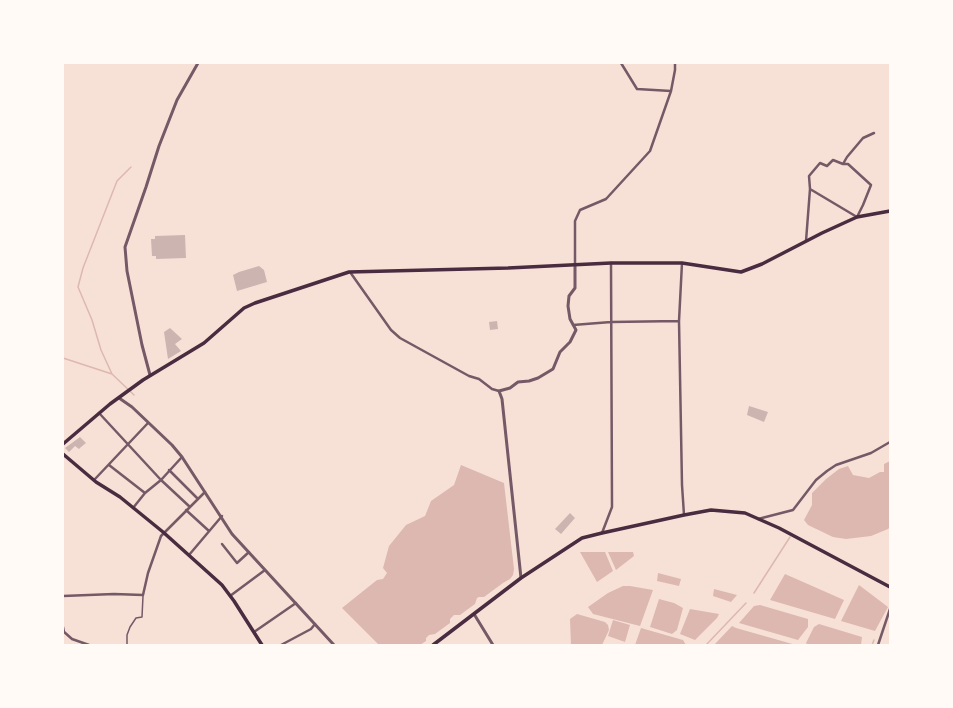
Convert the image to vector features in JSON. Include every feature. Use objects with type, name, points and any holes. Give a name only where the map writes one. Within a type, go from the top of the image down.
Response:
[{"type":"main road","points":[[63,444],[99,413],[150,375],[204,343],[244,308],[349,272],[508,268],[611,263],[682,263],[740,272],[762,264],[857,217],[890,211]]},
{"type":"main road","points":[[63,454],[133,508],[222,585],[262,645]]},
{"type":"main road","points":[[433,645],[521,578],[582,538],[712,510],[745,513],[786,532],[890,587]]},
{"type":"street","points":[[150,375],[142,345],[127,271],[125,247],[159,146],[177,100],[198,63]]},
{"type":"street","points":[[621,63],[637,89],[671,91]]},
{"type":"street","points":[[349,272],[391,330],[400,338],[469,376],[479,379],[492,389],[499,391],[510,388],[518,382],[530,381],[553,370],[560,352],[570,342],[576,330],[570,319],[568,306],[570,296],[575,288],[575,221],[580,210],[606,199],[650,151],[671,91],[676,70],[675,63]]},
{"type":"street","points":[[844,164],[847,157],[863,138],[874,133]]},
{"type":"street","points":[[806,242],[810,189],[808,176],[820,163],[827,166],[833,160],[848,164],[871,185],[857,217],[810,189]]},
{"type":"street","points":[[602,533],[612,507],[611,263]]},
{"type":"street","points":[[682,263],[679,321],[682,485],[684,515]]},
{"type":"street","points":[[573,325],[611,322],[679,321]]},
{"type":"street","points":[[499,391],[502,399],[521,578]]},
{"type":"street","points":[[119,398],[132,407],[172,445],[206,492],[232,534],[334,645]]},
{"type":"street","points":[[99,413],[161,480],[190,507]]},
{"type":"street","points":[[94,479],[148,423]]},
{"type":"street","points":[[758,519],[793,510],[816,480],[827,471],[836,465],[871,454],[890,442]]},
{"type":"street","points":[[133,508],[145,493],[161,480],[182,457]]},
{"type":"street","points":[[109,465],[145,493]]},
{"type":"street","points":[[169,470],[198,499]]},
{"type":"street","points":[[63,596],[118,594],[143,595],[148,573],[162,534],[206,492]]},
{"type":"street","points":[[186,510],[209,530]]},
{"type":"street","points":[[189,555],[222,516]]},
{"type":"street","points":[[222,544],[237,562],[249,552]]},
{"type":"street","points":[[230,596],[265,570]]},
{"type":"street","points":[[254,632],[296,603]]},
{"type":"street","points":[[878,645],[890,609]]},
{"type":"street","points":[[474,614],[493,645]]},
{"type":"street","points":[[282,645],[311,630],[315,624]]},
{"type":"street","points":[[63,627],[64,632],[72,639],[89,645]]},
{"type":"lane","points":[[127,645],[127,635],[130,626],[136,618],[142,617],[143,595]]},
{"type":"shaded area","points":[[890,461],[890,527],[888,529],[871,536],[846,539],[833,537],[808,525],[804,520],[812,505],[812,493],[839,469],[848,466],[853,475],[869,478],[880,472],[884,472],[884,464]]},
{"type":"shaded area","points":[[461,465],[504,483],[514,569],[513,575],[510,579],[484,597],[477,598],[475,604],[460,615],[454,615],[450,619],[450,623],[435,634],[429,635],[426,638],[426,641],[420,645],[379,645],[342,608],[377,580],[383,579],[387,573],[383,568],[389,546],[406,525],[425,516],[431,501],[454,485]]},
{"type":"shaded area","points":[[580,552],[605,552],[613,571],[597,582]]},
{"type":"shaded area","points":[[608,552],[633,552],[634,556],[616,570]]},
{"type":"shaded area","points":[[658,573],[681,579],[679,586],[657,581]]},
{"type":"shaded area","points":[[785,574],[844,600],[835,619],[770,600]]},
{"type":"shaded area","points":[[859,585],[888,607],[875,631],[841,621]]},
{"type":"shaded area","points":[[623,586],[653,590],[640,626],[593,614],[588,607],[608,593]]},
{"type":"shaded area","points":[[714,589],[737,595],[731,602],[713,596]]},
{"type":"shaded area","points":[[659,599],[674,603],[683,608],[677,630],[672,634],[650,627]]},
{"type":"shaded area","points":[[760,605],[808,619],[808,627],[798,640],[739,623],[754,606]]},
{"type":"shaded area","points":[[690,609],[719,614],[717,618],[695,640],[680,634]]},
{"type":"shaded area","points":[[577,614],[605,622],[608,625],[609,630],[602,645],[571,645],[570,619]]},
{"type":"shaded area","points":[[613,620],[630,625],[625,642],[608,636]]},
{"type":"shaded area","points":[[819,624],[862,637],[861,645],[808,645],[806,643],[814,627]]},
{"type":"shaded area","points":[[732,626],[736,628],[796,645],[714,645]]},
{"type":"shaded area","points":[[641,628],[683,640],[686,645],[635,645]]},
{"type":"building","points":[[185,235],[186,258],[156,259],[156,256],[152,256],[151,239],[155,239],[155,236]]},
{"type":"building","points":[[259,266],[264,270],[267,282],[237,291],[233,275]]},
{"type":"building","points":[[497,321],[498,329],[490,330],[489,322]]},
{"type":"building","points":[[170,328],[182,339],[175,344],[181,351],[168,359],[164,332]]},
{"type":"building","points":[[749,406],[768,412],[764,422],[747,415]]},
{"type":"building","points":[[80,437],[86,443],[79,449],[75,446],[69,452],[65,448]]},
{"type":"building","points":[[570,513],[575,518],[561,534],[555,529]]},
{"type":"waterway","points":[[112,374],[101,350],[92,320],[78,287],[83,268],[117,181],[131,167]]},
{"type":"waterway","points":[[63,358],[112,374],[134,395]]},
{"type":"waterway","points":[[754,593],[790,537]]},
{"type":"waterway","points":[[706,645],[746,603]]},
{"type":"waterway","points":[[872,645],[874,640]]}]
